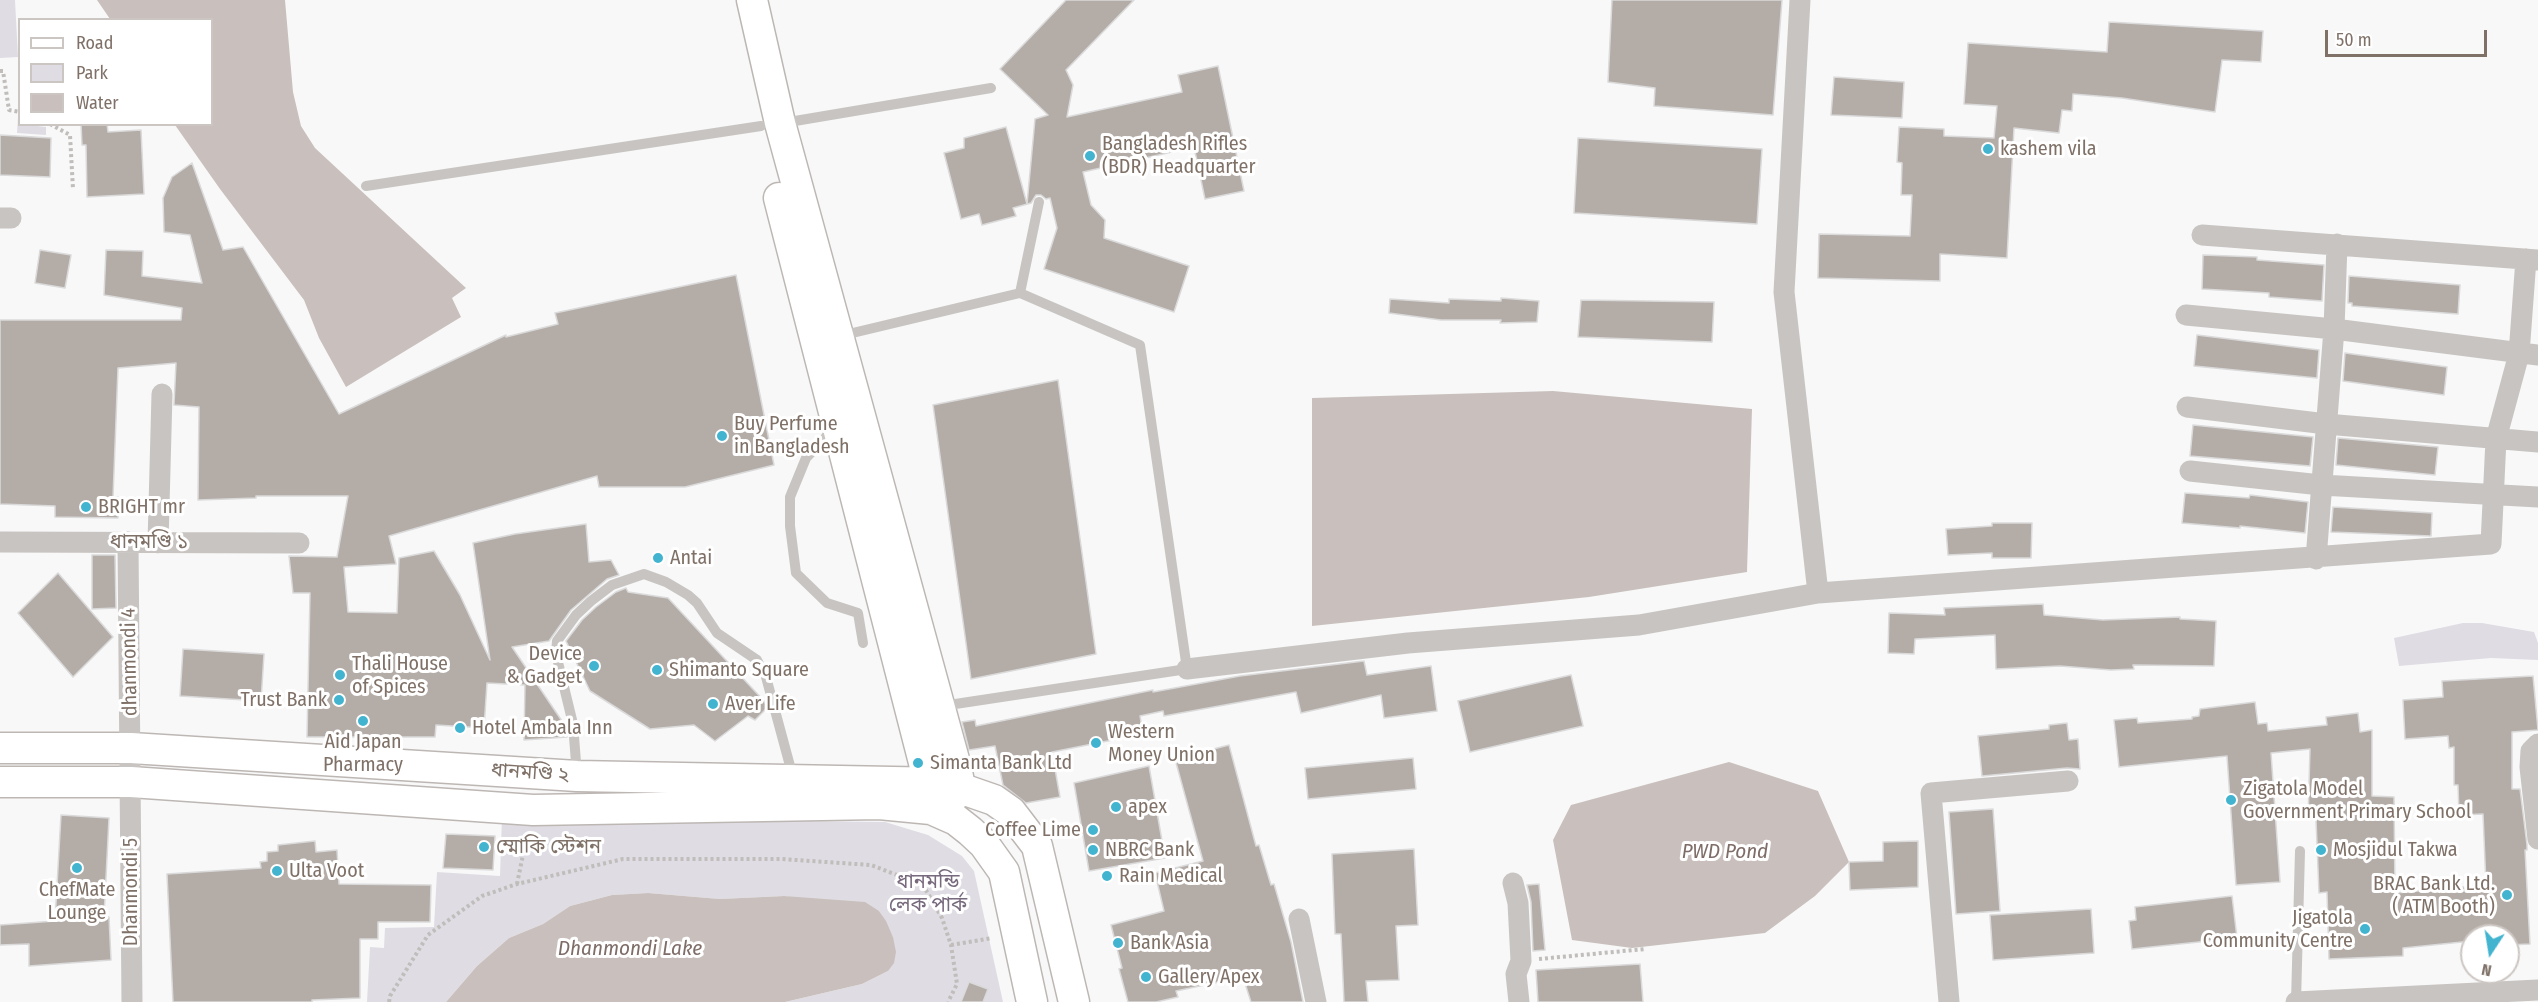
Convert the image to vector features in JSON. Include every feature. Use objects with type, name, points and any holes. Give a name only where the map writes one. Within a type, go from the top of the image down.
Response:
[{"type":"main road","points":[[731,0],[770,125],[850,427],[938,706],[960,787],[941,813]]},
{"type":"main road","points":[[753,0],[770,125]]},
{"type":"main road","points":[[850,427],[882,590],[929,782],[941,813]]},
{"type":"main road","name":"ধানমণ্ডি ২","points":[[0,748],[131,748],[577,776],[795,782],[929,782],[960,787],[994,800],[1011,812],[1037,846],[1074,1002]]},
{"type":"main road","name":"ধানমণ্ডি ২","points":[[0,782],[131,782],[533,810],[879,804],[915,807],[941,813],[970,831],[995,858],[1004,872],[1032,1002]]},
{"type":"street","points":[[1800,0],[1784,292],[1818,592]]},
{"type":"street","points":[[1187,669],[1408,643],[1640,625],[1818,592],[2491,544],[2496,439],[2528,354],[2532,260],[2202,235]]},
{"type":"street","points":[[2316,558],[2334,329],[2337,244]]},
{"type":"street","points":[[2186,315],[2334,329],[2528,354]]},
{"type":"street","points":[[158,543],[162,394]]},
{"type":"street","points":[[2187,407],[2326,424],[2538,442]]},
{"type":"street","points":[[2190,471],[2321,485],[2538,497]]},
{"type":"street","name":"ধানমণ্ডি ১","points":[[0,542],[299,543]]},
{"type":"street","name":"dhanmondi 4","points":[[128,542],[131,782]]},
{"type":"street","points":[[2538,744],[2531,751],[2530,767],[2538,839]]},
{"type":"street","points":[[1949,1002],[1931,793],[2068,780]]},
{"type":"street","name":"Dhanmondi 5","points":[[131,782],[132,1002]]},
{"type":"street","points":[[1513,883],[1518,903],[1521,961],[1516,974],[1519,1002]]},
{"type":"street","points":[[1299,919],[1316,1002]]},
{"type":"street","points":[[2296,1002],[2538,990]]},
{"type":"lane","points":[[366,186],[770,125],[992,88]]},
{"type":"lane","points":[[1020,294],[1039,202]]},
{"type":"lane","points":[[827,340],[1020,294],[1140,345],[1187,669],[938,706]]},
{"type":"lane","points":[[850,427],[826,437],[806,458],[790,497],[790,526],[796,573],[827,603],[858,613],[863,643]]},
{"type":"lane","points":[[577,776],[572,714],[556,654],[557,641],[571,621],[591,601],[612,585],[644,574],[666,582],[688,595],[697,603],[717,633],[757,660],[766,677],[795,782]]},
{"type":"lane","points":[[2296,1002],[2300,851]]},
{"type":"path","points":[[0,71],[3,71],[9,110],[18,112]]},
{"type":"path","points":[[54,126],[70,135],[73,189]]},
{"type":"path","points":[[517,884],[533,810]]},
{"type":"path","points":[[389,1002],[390,996],[428,935],[482,896],[517,884],[622,859],[781,860],[871,865],[923,885],[942,918],[951,945],[957,984],[948,1002]]},
{"type":"path","points":[[951,945],[1016,934]]},
{"type":"path","points":[[1521,961],[1645,949]]},
{"type":"green space","points":[[0,0],[15,0],[18,57],[0,58]]},
{"type":"green space","points":[[18,117],[18,126],[46,127],[46,135],[17,133]]},
{"type":"green space","points":[[2463,623],[2482,623],[2534,632],[2538,643],[2538,660],[2491,658],[2399,666],[2394,638]]},
{"type":"green space","name":"ধানমন্ডি লেক পার্ক","points":[[502,817],[885,822],[928,835],[962,856],[974,871],[1003,1002],[785,1002],[862,984],[888,971],[893,937],[879,911],[784,896],[720,899],[648,893],[612,895],[570,906],[543,924],[509,938],[477,966],[446,1002],[367,1002],[370,947],[384,948],[385,928],[434,927],[437,872],[500,876]]},
{"type":"water","points":[[97,0],[285,0],[293,92],[301,126],[315,148],[466,288],[452,298],[461,317],[346,387],[319,338],[304,300],[176,126],[213,126],[213,18],[109,18]]},
{"type":"water","points":[[1553,391],[1752,409],[1747,572],[1589,597],[1312,626],[1312,398]]},
{"type":"water","name":"PWD Pond","points":[[1729,762],[1818,791],[1849,862],[1815,896],[1765,933],[1632,948],[1572,940],[1553,840],[1571,805]]},
{"type":"water","name":"Dhanmondi Lake","points":[[648,893],[720,899],[784,896],[865,902],[879,911],[886,921],[896,952],[894,963],[888,971],[862,984],[785,1002],[446,1002],[477,966],[509,938],[543,924],[570,906],[612,895]]},
{"type":"building","name":"Bangladesh Rifles (BDR) Headquarter","points":[[1066,0],[1134,0],[1066,70],[1073,85],[1067,117],[1182,92],[1178,75],[1218,66],[1244,191],[1205,199],[1194,147],[1083,172],[1091,205],[1105,220],[1104,238],[1189,266],[1174,312],[1044,269],[1057,228],[1050,198],[1046,199],[1041,195],[1036,195],[1031,203],[1013,208],[1016,216],[982,225],[979,214],[961,219],[944,153],[964,148],[964,138],[1006,127],[1027,204],[1035,119],[1048,115],[1000,69]]},
{"type":"building","points":[[1612,0],[1782,0],[1773,115],[1654,106],[1655,88],[1608,82]]},
{"type":"building","points":[[2109,22],[2263,31],[2261,62],[2222,60],[2215,112],[2122,98],[2073,94],[2072,111],[2062,110],[2059,133],[2014,128],[2007,258],[1940,254],[1940,281],[1818,278],[1819,234],[1910,236],[1912,195],[1901,195],[1902,163],[1897,162],[1899,127],[1944,129],[1944,136],[1994,138],[1997,106],[1964,104],[1968,43],[2107,52]]},
{"type":"building","points":[[1834,77],[1904,82],[1902,118],[1831,115]]},
{"type":"building","points":[[81,126],[107,126],[108,132],[141,130],[144,194],[87,197],[86,145],[82,145]]},
{"type":"building","points":[[0,135],[51,138],[50,177],[0,175]]},
{"type":"building","points":[[1578,138],[1762,149],[1757,224],[1574,213]]},
{"type":"building","points":[[192,163],[223,250],[243,247],[339,414],[506,335],[506,337],[558,324],[555,313],[736,275],[774,465],[685,487],[599,487],[597,476],[389,536],[396,564],[344,567],[348,612],[397,613],[399,558],[434,551],[460,595],[490,660],[473,543],[515,534],[586,524],[589,562],[611,560],[619,575],[607,579],[571,610],[549,641],[512,647],[566,727],[567,737],[524,740],[525,685],[487,683],[484,728],[436,725],[435,737],[307,737],[310,593],[293,593],[289,556],[337,557],[348,496],[256,496],[256,498],[198,500],[199,407],[174,405],[176,363],[118,368],[113,497],[118,497],[118,518],[55,517],[55,506],[0,504],[0,320],[181,320],[182,308],[104,295],[106,250],[143,251],[142,276],[202,283],[190,235],[164,232],[163,198],[172,177]]},
{"type":"building","points":[[40,250],[71,255],[65,288],[35,283]]},
{"type":"building","points":[[2203,255],[2257,257],[2257,260],[2324,265],[2322,301],[2269,297],[2269,293],[2202,289]]},
{"type":"building","points":[[2349,276],[2460,285],[2458,314],[2352,306],[2352,303],[2348,303]]},
{"type":"building","points":[[1501,298],[1539,301],[1537,322],[1441,320],[1389,313],[1390,299],[1449,303],[1449,299],[1501,301]]},
{"type":"building","points":[[1581,300],[1714,302],[1712,342],[1578,337]]},
{"type":"building","points":[[2197,335],[2319,350],[2317,378],[2194,366]]},
{"type":"building","points":[[2345,353],[2447,367],[2444,395],[2343,381]]},
{"type":"building","points":[[1058,380],[1096,654],[971,679],[933,405]]},
{"type":"building","points":[[2193,425],[2313,437],[2310,466],[2190,456]]},
{"type":"building","points":[[2338,438],[2438,447],[2435,475],[2336,465]]},
{"type":"building","points":[[2185,493],[2249,498],[2250,495],[2308,502],[2305,533],[2182,523]]},
{"type":"building","points":[[2333,507],[2432,513],[2431,536],[2331,532]]},
{"type":"building","points":[[1992,523],[2032,523],[2031,558],[1992,558],[1992,553],[1948,555],[1946,529],[1992,526]]},
{"type":"building","points":[[92,555],[115,555],[116,608],[92,609]]},
{"type":"building","points":[[58,573],[113,637],[73,677],[18,613]]},
{"type":"building","name":"Shimanto Square","points":[[626,588],[628,592],[668,598],[765,702],[767,708],[755,720],[748,716],[715,741],[694,725],[650,729],[590,691],[566,641],[582,620],[596,607],[616,592]]},
{"type":"building","points":[[2043,604],[2044,615],[2103,620],[2180,617],[2180,619],[2216,621],[2214,666],[2133,665],[2134,669],[2111,670],[2060,666],[1996,669],[1995,635],[1915,639],[1914,654],[1888,653],[1889,613],[1945,615],[1944,608]]},
{"type":"building","points":[[183,649],[264,654],[261,701],[180,696]]},
{"type":"building","points":[[1364,661],[1367,675],[1431,666],[1437,711],[1384,718],[1381,695],[1301,713],[1296,692],[1164,716],[1163,711],[1140,716],[1143,734],[1052,752],[1060,797],[1026,803],[1003,785],[995,746],[969,750],[962,722],[975,720],[976,726],[1153,690],[1153,692],[1240,676]]},
{"type":"building","points":[[1571,675],[1583,726],[1470,752],[1458,701]]},
{"type":"building","points":[[2533,676],[2538,730],[2512,732],[2512,789],[2520,789],[2527,845],[2527,850],[2525,850],[2530,944],[2520,944],[2520,924],[2460,924],[2460,942],[2403,948],[2403,956],[2329,959],[2327,892],[2319,893],[2316,820],[2308,820],[2310,749],[2271,753],[2280,882],[2236,885],[2227,756],[2119,767],[2114,720],[2137,718],[2138,723],[2192,719],[2192,717],[2199,716],[2200,709],[2255,702],[2258,724],[2267,723],[2268,731],[2327,725],[2326,717],[2358,713],[2360,732],[2372,730],[2372,796],[2394,797],[2395,893],[2486,885],[2483,814],[2459,815],[2458,785],[2454,785],[2454,747],[2449,748],[2448,736],[2405,739],[2403,700],[2443,697],[2442,681]]},
{"type":"building","points":[[2067,723],[2069,740],[2078,739],[2080,769],[2067,768],[1982,776],[1978,736],[2049,729],[2049,725]]},
{"type":"building","points":[[1229,745],[1256,846],[1259,845],[1271,885],[1274,884],[1291,942],[1303,1002],[1251,1002],[1243,977],[1176,991],[1178,997],[1156,1002],[1128,1002],[1111,925],[1164,911],[1155,873],[1203,861],[1175,759]]},
{"type":"building","points":[[1413,758],[1416,789],[1308,799],[1305,768]]},
{"type":"building","points":[[1149,766],[1165,858],[1089,871],[1074,783]]},
{"type":"building","points":[[1993,809],[2000,911],[1956,914],[1949,812]]},
{"type":"building","points":[[61,815],[109,818],[104,917],[109,917],[111,960],[29,966],[29,944],[0,945],[0,925],[55,921]]},
{"type":"building","points":[[446,834],[495,836],[493,870],[443,868]]},
{"type":"building","points":[[315,841],[316,852],[337,850],[339,884],[431,885],[430,922],[378,922],[378,939],[360,939],[360,998],[312,1000],[312,1002],[173,1002],[167,874],[261,868],[260,862],[267,861],[267,852],[278,851],[278,845]]},
{"type":"building","points":[[1918,841],[1918,887],[1850,890],[1849,862],[1883,861],[1883,842]]},
{"type":"building","points":[[1414,849],[1418,925],[1396,926],[1399,980],[1366,981],[1368,1002],[1344,1002],[1341,934],[1335,934],[1332,854]]},
{"type":"building","points":[[1539,884],[1545,950],[1533,951],[1531,902],[1527,885]]},
{"type":"building","points":[[2232,896],[2237,938],[2132,949],[2129,921],[2136,920],[2135,907]]},
{"type":"building","points":[[2091,909],[2094,953],[1993,960],[1990,915]]},
{"type":"building","points":[[1640,964],[1643,1002],[1538,1002],[1536,970]]},
{"type":"building","points":[[969,982],[988,989],[983,1002],[961,1002]]},
{"type":"place","name":"kashem vila","points":[[1988,149]]},
{"type":"place","name":"Bangladesh Rifles (BDR) Headquarter","points":[[1090,156]]},
{"type":"place","name":"Buy Perfume in Bangladesh","points":[[722,436]]},
{"type":"place","name":"BRIGHT mr","points":[[86,507]]},
{"type":"place","name":"Antai","points":[[658,558]]},
{"type":"place","name":"Device & Gadget","points":[[594,666]]},
{"type":"place","name":"Shimanto Square","points":[[657,670]]},
{"type":"place","name":"Thali House of Spices","points":[[340,675]]},
{"type":"place","name":"Trust Bank","points":[[339,700]]},
{"type":"place","name":"Aver Life","points":[[713,704]]},
{"type":"place","name":"Aid Japan Pharmacy","points":[[363,721]]},
{"type":"place","name":"Hotel Ambala Inn","points":[[460,728]]},
{"type":"place","name":"Western Money Union","points":[[1096,743]]},
{"type":"place","name":"Simanta Bank Ltd","points":[[918,763]]},
{"type":"place","name":"Zigatola Model Government Primary School","points":[[2231,800]]},
{"type":"place","name":"apex","points":[[1116,807]]},
{"type":"place","name":"Coffee Lime","points":[[1093,830]]},
{"type":"place","name":"ম্মোকি স্টেশন","points":[[484,847]]},
{"type":"place","name":"NBRC Bank","points":[[1093,850]]},
{"type":"place","name":"Mosjidul Takwa","points":[[2321,850]]},
{"type":"place","name":"ChefMate Lounge","points":[[77,868]]},
{"type":"place","name":"Ulta Voot","points":[[277,871]]},
{"type":"place","name":"Rain Medical","points":[[1107,876]]},
{"type":"place","name":"BRAC Bank Ltd. ( ATM Booth)","points":[[2507,895]]},
{"type":"place","name":"Jigatola Community Centre","points":[[2365,929]]},
{"type":"place","name":"Bank Asia","points":[[1118,943]]},
{"type":"place","name":"Gallery Apex","points":[[1146,977]]}]
